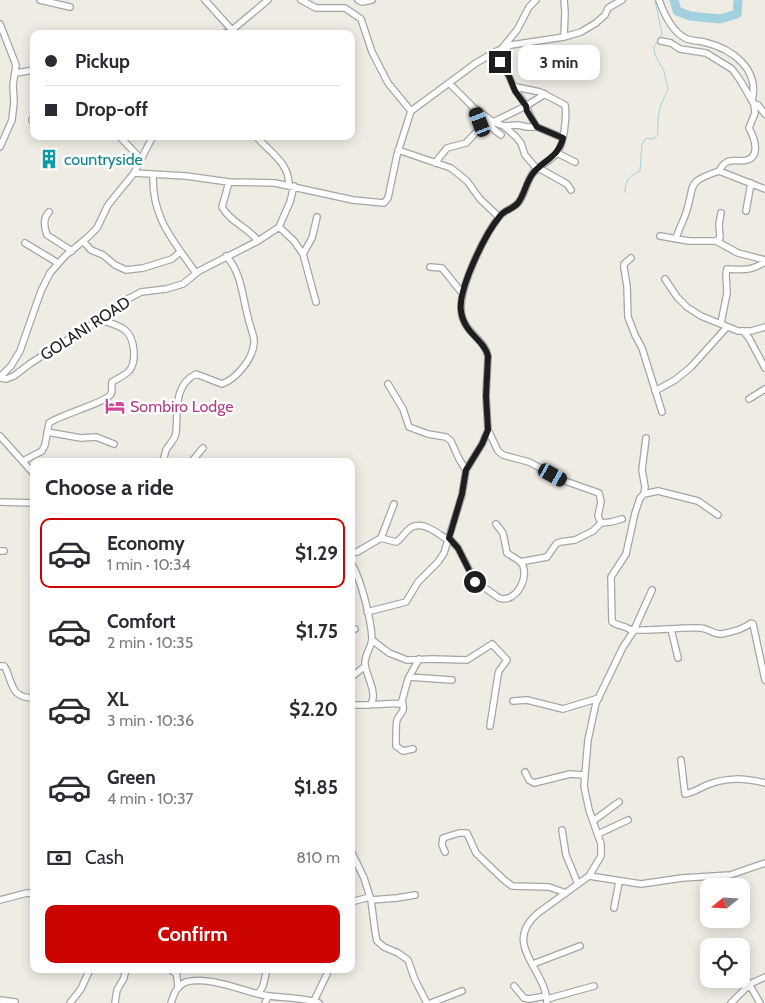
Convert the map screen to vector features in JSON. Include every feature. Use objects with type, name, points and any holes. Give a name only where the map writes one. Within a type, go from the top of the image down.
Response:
[{"type":"street","points":[[40,0],[70,7]]},
{"type":"street","points":[[205,0],[232,30],[268,0]]},
{"type":"street","points":[[301,0],[316,8],[345,8],[361,19],[372,52],[388,83],[412,111]]},
{"type":"street","points":[[358,0],[362,2],[372,0]]},
{"type":"street","points":[[503,48],[517,30],[529,7],[536,0]]},
{"type":"street","points":[[564,0],[564,37]]},
{"type":"street","points":[[134,173],[186,176],[229,182],[276,183],[347,199],[387,202],[398,150],[412,111],[476,63],[503,48],[519,43],[564,37],[581,32],[593,26],[605,14],[608,8],[622,0]]},
{"type":"street","points":[[660,0],[668,20],[684,37],[705,42],[738,58],[749,70],[753,81],[754,93],[755,113],[750,128],[756,141],[753,155],[750,160],[729,160],[723,164],[719,171],[697,179],[692,186],[687,212],[676,239]]},
{"type":"street","points":[[0,24],[15,62],[16,73],[13,85],[12,120],[0,147]]},
{"type":"street","points":[[661,40],[671,43],[680,49],[706,53],[732,69],[753,103],[763,106],[765,114]]},
{"type":"street","points":[[488,56],[502,65],[537,127]]},
{"type":"street","points":[[16,73],[30,71]]},
{"type":"street","points":[[450,84],[472,106],[516,137],[525,155],[537,169],[567,184],[571,190]]},
{"type":"street","points":[[513,85],[521,89],[545,94],[565,105],[563,138],[556,153],[537,169],[529,179],[518,202],[499,217],[481,249],[462,293],[461,309],[465,324],[487,350],[486,396],[488,430],[498,451],[503,455],[529,462],[565,482],[599,493],[601,502],[598,516],[601,523]]},
{"type":"street","points":[[497,124],[506,114],[526,106],[545,94]]},
{"type":"street","points":[[435,163],[447,148],[466,143],[479,131],[481,127],[472,106]]},
{"type":"street","points":[[476,113],[497,124],[518,124],[527,127],[537,127],[563,138]]},
{"type":"street","points":[[497,124],[501,136]]},
{"type":"street","points":[[123,140],[141,159]]},
{"type":"street","name":"GOLANI ROAD","points":[[151,140],[134,173],[108,205],[96,228],[58,263],[50,273],[41,290],[20,351],[11,366],[0,377],[6,379],[14,376],[31,363],[99,320],[116,306],[140,293],[179,286],[196,273],[258,241],[278,227]]},
{"type":"street","points":[[260,140],[289,174],[292,186],[290,202],[278,227],[294,241],[303,254],[316,302]]},
{"type":"street","points":[[398,150],[452,168],[499,217]]},
{"type":"street","points":[[556,153],[574,162]]},
{"type":"street","points":[[719,171],[765,189]]},
{"type":"street","points":[[153,175],[152,184],[162,223],[196,273]]},
{"type":"street","points":[[229,182],[222,207],[232,220],[258,241]]},
{"type":"street","points":[[746,211],[751,184]]},
{"type":"street","points":[[49,212],[46,215],[44,225],[47,235],[72,250]]},
{"type":"street","points":[[716,241],[720,238],[719,224],[721,213]]},
{"type":"street","points":[[303,254],[312,238],[317,217]]},
{"type":"street","points":[[660,236],[676,239],[716,241],[738,253],[765,261]]},
{"type":"street","points":[[84,241],[91,250],[103,255],[115,265],[126,270],[144,268],[172,259],[180,252]]},
{"type":"street","points":[[25,243],[58,263]]},
{"type":"street","points":[[164,458],[176,433],[176,410],[179,394],[185,383],[191,376],[196,374],[222,384],[232,381],[249,358],[254,343],[240,280],[232,263],[226,256]]},
{"type":"street","points":[[631,258],[624,264],[628,317],[642,348],[662,412]]},
{"type":"street","points":[[721,323],[727,293],[727,268],[739,271],[745,270],[765,261]]},
{"type":"street","points":[[430,267],[442,268],[462,293]]},
{"type":"street","points":[[665,279],[677,297],[687,307],[701,316],[743,332],[765,327]]},
{"type":"street","points":[[23,460],[42,452],[49,423],[72,411],[109,397],[112,392],[112,382],[130,370],[134,357],[131,338],[119,326],[99,320]]},
{"type":"street","points":[[655,391],[675,380],[691,367],[727,327]]},
{"type":"street","points":[[743,332],[749,338],[765,368]]},
{"type":"street","points":[[388,384],[392,394],[403,409],[409,427],[451,440],[466,470]]},
{"type":"street","points":[[749,399],[765,390]]},
{"type":"street","points":[[367,612],[406,602],[418,582],[438,562],[444,553],[462,494],[466,470],[488,430]]},
{"type":"street","points":[[48,432],[81,438],[96,438],[114,444]]},
{"type":"street","points":[[0,436],[30,469]]},
{"type":"street","points":[[646,438],[642,470],[645,487],[644,494],[640,498],[635,513],[626,554],[611,577],[612,622],[624,625],[633,631],[702,628],[716,634],[742,629],[751,623],[753,624],[765,680]]},
{"type":"street","points":[[195,458],[203,448]]},
{"type":"street","points":[[644,494],[658,492],[698,501],[718,515]]},
{"type":"street","points":[[0,502],[30,503]]},
{"type":"street","points":[[355,552],[381,538],[394,504]]},
{"type":"street","points":[[520,562],[547,558],[556,544],[575,540],[593,531],[601,523],[622,519]]},
{"type":"street","points":[[381,538],[396,542],[409,529],[416,526],[424,526],[448,539],[458,548],[475,582],[502,599],[511,598],[520,587],[524,575],[520,562],[508,553],[503,533],[496,524]]},
{"type":"street","points":[[355,573],[367,612],[372,640],[365,666],[372,686],[372,704]]},
{"type":"street","points":[[547,999],[540,974],[524,951],[527,924],[538,913],[588,876],[602,852],[585,792],[584,774],[592,721],[599,698],[652,590]]},
{"type":"street","points":[[670,629],[678,658]]},
{"type":"street","points":[[372,640],[389,653],[403,660],[467,660],[488,645],[494,645],[508,660],[499,671],[490,726]]},
{"type":"street","points":[[414,748],[403,751],[396,746],[396,723],[403,712],[402,702],[409,677],[419,659]]},
{"type":"street","points":[[0,666],[4,666],[6,669],[16,694],[22,698],[30,698]]},
{"type":"street","points":[[355,674],[365,666]]},
{"type":"street","points":[[409,677],[452,680]]},
{"type":"street","points":[[513,702],[527,700],[563,709],[599,698]]},
{"type":"street","points":[[355,705],[376,705],[390,702],[399,704],[402,702]]},
{"type":"street","points":[[681,760],[686,794],[709,784],[731,778],[765,783]]},
{"type":"street","points":[[525,772],[529,780],[534,783],[570,774],[584,774]]},
{"type":"street","points":[[593,821],[619,802]]},
{"type":"street","points":[[598,834],[628,820]]},
{"type":"street","points":[[562,830],[566,855],[578,884]]},
{"type":"street","points":[[444,852],[442,838],[459,833],[467,833],[476,853],[503,880],[512,886],[549,887],[566,893]]},
{"type":"street","points":[[355,859],[364,878],[370,898],[378,941],[384,947],[408,960],[415,980],[427,1003]]},
{"type":"street","points":[[588,876],[641,884],[669,879],[730,875],[765,864]]},
{"type":"street","points":[[614,908],[619,882]]},
{"type":"street","points":[[0,900],[30,893]]},
{"type":"street","points":[[355,901],[370,898],[397,898],[416,895]]},
{"type":"street","points":[[533,964],[580,946]]},
{"type":"street","points":[[70,1003],[81,988],[88,973]]},
{"type":"street","points":[[115,1003],[117,990],[125,973]]},
{"type":"street","points":[[176,973],[178,987]]},
{"type":"street","points":[[258,994],[263,986],[266,973]]},
{"type":"street","points":[[171,1003],[178,987],[186,983],[202,981],[268,996],[317,1002],[327,973]]},
{"type":"street","points":[[760,1003],[750,984],[765,977]]},
{"type":"street","points":[[514,986],[524,998],[547,999],[594,986]]},
{"type":"street","points":[[731,1003],[746,988]]},
{"type":"street","points":[[431,1003],[462,991]]},
{"type":"street","points":[[265,1003],[268,996]]},
{"type":"street","points":[[0,1000],[15,1002]]},
{"type":"waterway","points":[[625,192],[629,178],[640,171],[642,144],[646,138],[654,139],[658,134],[659,111],[668,90],[664,71],[655,55],[654,47],[662,34],[655,0]]},
{"type":"waterway","points":[[674,0],[677,11],[690,16],[720,19],[737,14],[738,0]]},
{"type":"place","name":"countryside","points":[[49,159]]},
{"type":"place","name":"Sombiro Lodge","points":[[115,406]]},
{"type":"route","points":[[475,582],[462,554],[449,538],[462,494],[466,470],[488,430],[486,396],[487,350],[472,335],[465,324],[461,309],[462,293],[481,249],[497,220],[518,202],[531,176],[556,153],[563,138],[537,127],[500,62]]}]
